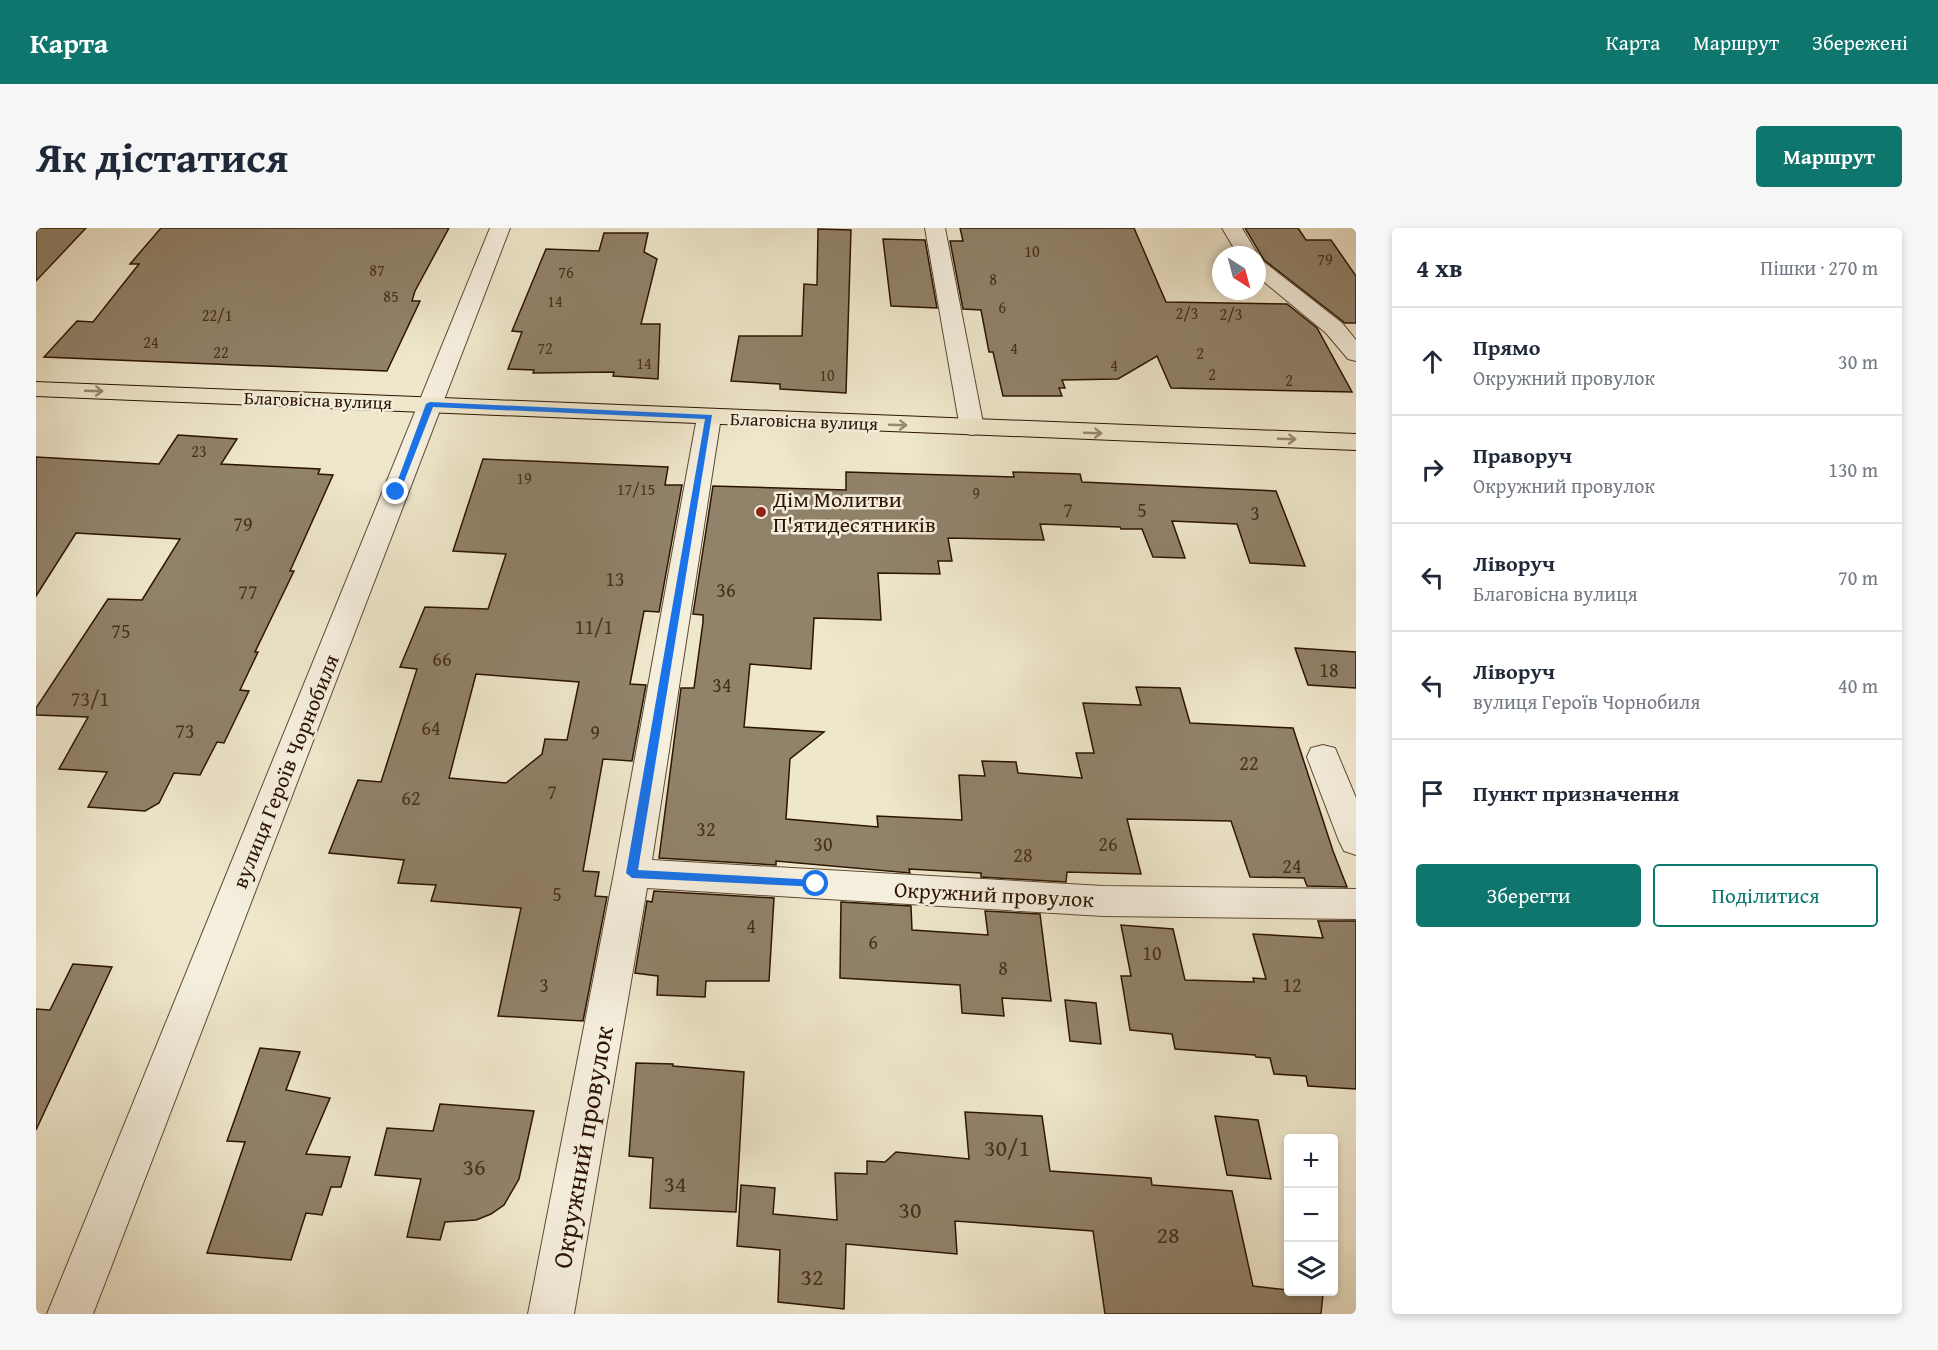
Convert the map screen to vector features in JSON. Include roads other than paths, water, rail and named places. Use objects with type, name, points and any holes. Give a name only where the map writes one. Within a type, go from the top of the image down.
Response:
[{"type":"main road","name":"Благовісна вулиця","points":[[36,389],[972,428],[1356,441]]},
{"type":"street","name":"вулиця Героїв Чорнобиля","points":[[70,1314],[500,228]]},
{"type":"street","points":[[935,228],[972,428]]},
{"type":"street","points":[[1232,228],[1243,246]]},
{"type":"street","points":[[1266,273],[1334,328],[1356,354]]},
{"type":"street","name":"Окружний провулок","points":[[551,1314],[632,873],[709,417]]},
{"type":"street","points":[[1323,757],[1356,841]]},
{"type":"street","name":"Окружний провулок","points":[[632,873],[1103,901],[1356,904]]},
{"type":"place","name":"Дім Молитви П'ятидесятників","points":[[761,512]]}]
